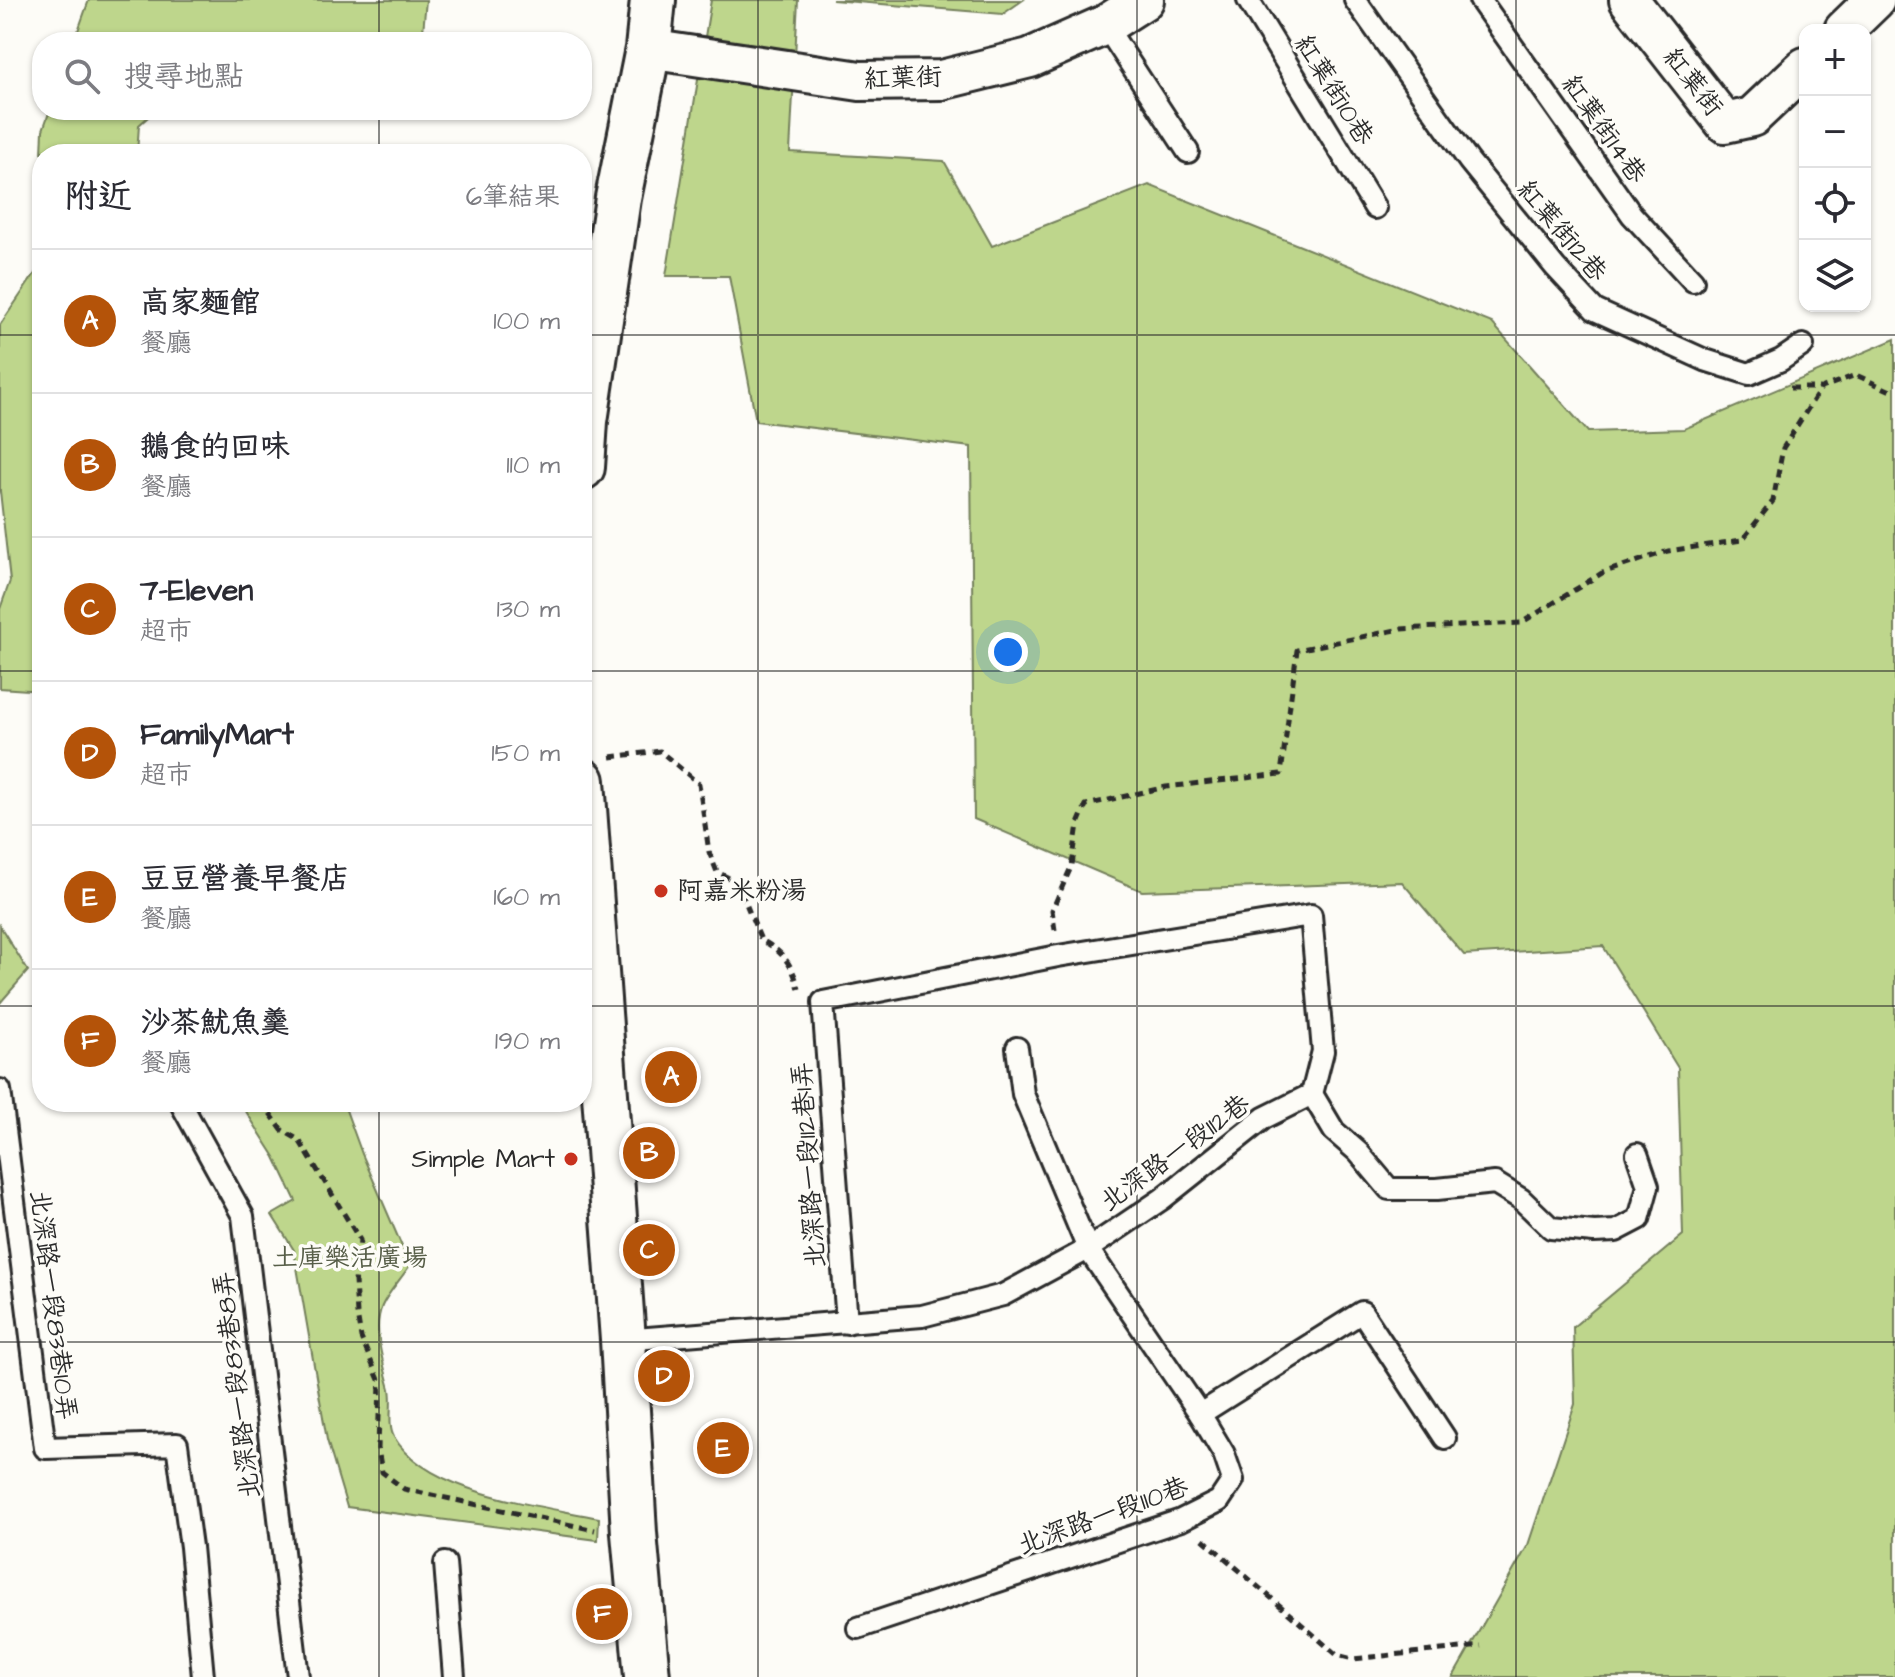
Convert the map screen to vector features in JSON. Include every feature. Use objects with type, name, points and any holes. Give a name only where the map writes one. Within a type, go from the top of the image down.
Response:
[{"type":"main road","points":[[592,374],[618,198],[648,49],[653,0]]},
{"type":"main road","points":[[592,805],[634,1533],[647,1677]]},
{"type":"street","name":"紅葉街","points":[[648,49],[860,81],[941,80],[1030,58],[1105,25],[1144,0]]},
{"type":"street","name":"紅葉街","points":[[1629,0],[1725,123],[1752,117],[1799,73]]},
{"type":"street","points":[[1850,24],[1875,0]]},
{"type":"lane","name":"紅葉街10巷","points":[[1248,0],[1375,208]]},
{"type":"lane","name":"紅葉街12巷","points":[[1355,0],[1469,161],[1555,267],[1595,310],[1705,360],[1749,374],[1781,360],[1803,345]]},
{"type":"lane","name":"紅葉街14巷","points":[[1480,0],[1632,215],[1693,281]]},
{"type":"lane","points":[[1105,25],[1188,152]]},
{"type":"lane","points":[[1058,956],[1311,915],[1323,1051],[1312,1094],[1334,1131],[1358,1152],[1389,1189],[1437,1189],[1495,1183],[1521,1199],[1551,1228],[1616,1231],[1639,1219],[1648,1186],[1637,1154]]},
{"type":"lane","name":"北深路一段112巷1弄","points":[[847,1323],[823,1002],[1058,956]]},
{"type":"lane","name":"北深路一段110巷","points":[[858,1628],[1181,1520],[1219,1501],[1233,1480],[1224,1454],[1200,1414],[1088,1249],[1023,1094],[1017,1048]]},
{"type":"lane","name":"北深路一段83巷10弄","points":[[0,1090],[45,1448],[177,1444],[191,1547],[203,1677]]},
{"type":"lane","name":"北深路一段112巷","points":[[623,1340],[922,1316],[1003,1295],[1088,1249],[1162,1199],[1264,1118],[1312,1094]]},
{"type":"lane","name":"北深路一段83巷8弄","points":[[186,1112],[243,1216],[298,1677]]},
{"type":"lane","points":[[1200,1414],[1362,1312],[1445,1438]]},
{"type":"lane","points":[[445,1563],[454,1677]]},
{"type":"path","points":[[1058,956],[1052,910],[1072,865],[1078,824],[1086,805],[1166,787],[1281,774],[1297,650],[1401,629],[1521,623],[1602,573],[1668,551],[1742,540],[1773,501],[1783,448],[1821,388],[1856,375],[1895,393]]},
{"type":"path","points":[[592,769],[660,751],[699,784],[709,852],[717,872],[737,882],[761,940],[773,945],[793,966],[800,990]]},
{"type":"path","points":[[269,1112],[282,1130],[299,1140],[360,1240],[355,1281],[357,1314],[361,1338],[380,1382],[378,1449],[382,1472],[404,1489],[595,1530],[634,1533]]},
{"type":"path","points":[[1181,1520],[1337,1655],[1353,1659],[1481,1646]]},
{"type":"green space","points":[[89,0],[426,0],[423,32],[78,32]]},
{"type":"green space","points":[[711,0],[798,0],[790,152],[944,161],[992,246],[1149,185],[1492,323],[1588,432],[1684,429],[1895,339],[1895,1677],[1453,1677],[1528,1545],[1575,1404],[1573,1327],[1683,1235],[1678,1068],[1603,946],[1464,955],[1402,882],[1142,891],[974,819],[971,447],[756,421],[729,276],[666,276]]},
{"type":"green space","points":[[832,0],[1023,0],[1003,14]]},
{"type":"green space","points":[[46,120],[145,120],[139,125],[138,144],[42,144]]},
{"type":"green space","points":[[32,278],[32,690],[0,688],[0,609],[10,581],[0,491],[0,325]]},
{"type":"green space","points":[[0,926],[28,971],[0,1003]]},
{"type":"green space","name":"土庫樂活廣場","points":[[246,1112],[347,1112],[410,1265],[382,1306],[378,1325],[390,1389],[391,1427],[394,1437],[410,1456],[432,1472],[486,1494],[599,1518],[598,1540],[347,1507],[327,1440],[294,1250],[272,1215],[296,1201],[275,1157]]},
{"type":"place","name":"阿嘉米粉湯","points":[[661,891]]},
{"type":"place","name":"高家麵館","points":[[671,1077]]},
{"type":"place","name":"鵝食的回味","points":[[649,1153]]},
{"type":"place","name":"Simple Mart","points":[[571,1159]]},
{"type":"place","name":"7-Eleven","points":[[649,1250]]},
{"type":"place","name":"FamilyMart","points":[[664,1376]]},
{"type":"place","name":"豆豆營養早餐店","points":[[723,1448]]},
{"type":"place","name":"沙茶魷魚羹","points":[[602,1614]]}]
